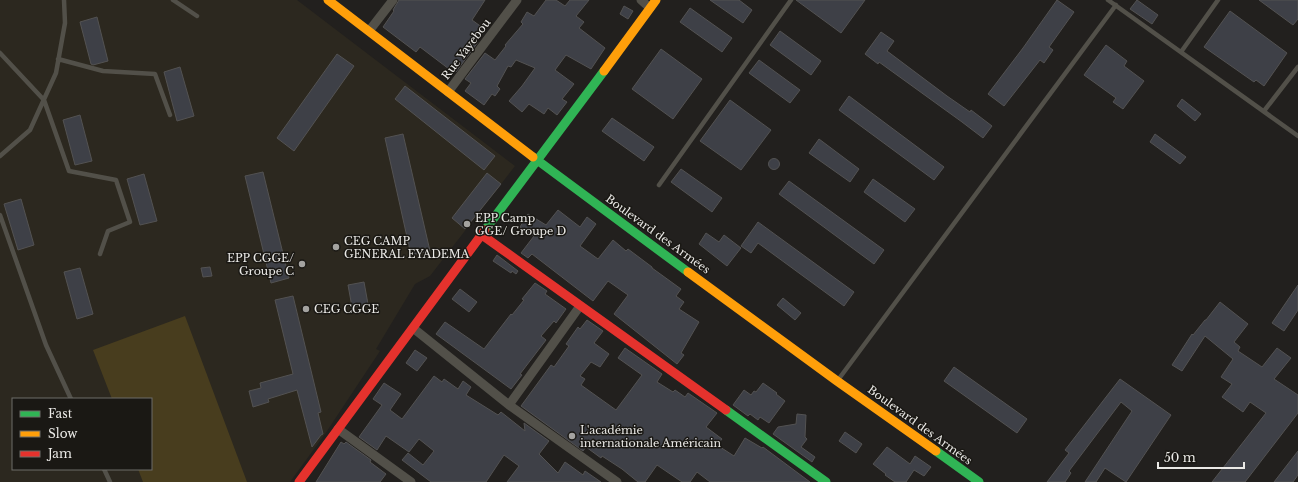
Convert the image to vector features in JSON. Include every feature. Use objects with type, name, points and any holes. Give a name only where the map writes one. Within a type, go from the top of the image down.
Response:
[{"type":"street","name":"Boulevard des Armées","points":[[328,0],[537,160],[837,381],[979,482]]},
{"type":"street","points":[[369,31],[393,0]]},
{"type":"street","name":"Rue Yayebou","points":[[448,92],[517,0]]},
{"type":"street","points":[[299,482],[653,4],[641,0]]},
{"type":"street","points":[[482,235],[826,482]]},
{"type":"street","points":[[509,405],[580,306]]},
{"type":"street","points":[[413,328],[509,405],[617,482]]},
{"type":"street","points":[[338,429],[411,482]]},
{"type":"lane","points":[[0,156],[30,130],[56,73],[65,23],[64,0]]},
{"type":"lane","points":[[173,0],[197,16]]},
{"type":"lane","points":[[659,185],[791,0]]},
{"type":"lane","points":[[1108,0],[1298,136]]},
{"type":"lane","points":[[1181,52],[1218,0]]},
{"type":"lane","points":[[837,381],[1116,5]]},
{"type":"lane","points":[[0,54],[44,100],[70,171],[116,180],[130,222],[108,231],[100,254]]},
{"type":"lane","points":[[58,59],[103,70],[155,74],[170,116]]},
{"type":"lane","points":[[1264,111],[1298,67]]},
{"type":"lane","points":[[0,215],[46,344],[71,398]]},
{"type":"lane","points":[[104,470],[110,482]]},
{"type":"shaded area","points":[[0,0],[297,0],[515,166],[430,276],[415,284],[376,349],[380,351],[325,434],[290,482],[0,482]]},
{"type":"shaded area","points":[[185,316],[247,482],[143,482],[138,470],[152,470],[152,398],[112,398],[93,350]]},
{"type":"building","points":[[399,0],[485,0],[472,20],[483,28],[474,39],[478,42],[456,72],[450,67],[449,69],[420,47],[416,52],[383,27],[394,11],[393,10]]},
{"type":"building","points":[[546,0],[556,0],[565,6],[570,0],[589,0],[576,16],[584,22],[579,28],[605,48],[591,69],[566,55],[555,70],[574,84],[562,99],[567,102],[557,115],[548,108],[544,114],[529,104],[522,112],[509,101],[535,68],[516,60],[511,67],[508,66],[497,86],[500,89],[495,96],[492,94],[484,105],[465,91],[471,83],[465,79],[485,53],[495,60],[506,46],[505,45],[523,24],[521,22],[527,12],[534,16]]},
{"type":"building","points":[[710,0],[739,0],[752,10],[743,23]]},
{"type":"building","points":[[796,0],[865,0],[841,33]]},
{"type":"building","points":[[1057,0],[1074,12],[1049,47],[1053,50],[1044,63],[1040,60],[1004,106],[988,94]]},
{"type":"building","points":[[1137,0],[1158,15],[1152,24],[1130,9]]},
{"type":"building","points":[[1259,0],[1298,0],[1298,19],[1293,25]]},
{"type":"building","points":[[624,6],[633,11],[628,19],[620,14]]},
{"type":"building","points":[[690,8],[732,38],[722,52],[680,22]]},
{"type":"building","points":[[1230,11],[1287,53],[1264,86],[1256,80],[1254,82],[1204,47]]},
{"type":"building","points":[[97,17],[108,61],[93,65],[91,64],[80,22]]},
{"type":"building","points":[[780,31],[821,61],[811,75],[770,45]]},
{"type":"building","points":[[881,32],[894,41],[887,51],[947,96],[970,112],[971,110],[992,126],[983,138],[879,62],[878,64],[865,54]]},
{"type":"building","points":[[1106,45],[1127,61],[1124,66],[1144,81],[1123,109],[1113,102],[1116,98],[1084,75]]},
{"type":"building","points":[[661,49],[702,79],[673,119],[632,89]]},
{"type":"building","points":[[337,54],[354,66],[294,151],[277,138]]},
{"type":"building","points":[[759,60],[800,90],[790,103],[749,73]]},
{"type":"building","points":[[180,67],[194,116],[177,121],[164,72]]},
{"type":"building","points":[[405,86],[495,156],[484,170],[395,99]]},
{"type":"building","points":[[849,96],[944,167],[934,180],[839,110]]},
{"type":"building","points":[[1182,99],[1201,114],[1195,121],[1177,106]]},
{"type":"building","points":[[730,100],[771,130],[741,170],[700,141]]},
{"type":"building","points":[[80,115],[92,161],[75,165],[63,120]]},
{"type":"building","points":[[612,118],[654,147],[644,161],[602,131]]},
{"type":"building","points":[[403,134],[430,251],[411,255],[385,138]]},
{"type":"building","points":[[1155,134],[1186,157],[1180,164],[1150,142]]},
{"type":"building","points":[[819,139],[859,169],[850,182],[809,153]]},
{"type":"building","points":[[772,159],[776,159],[778,160],[778,168],[772,169],[769,166],[769,162]]},
{"type":"building","points":[[681,169],[722,198],[712,212],[671,182]]},
{"type":"building","points":[[263,172],[289,278],[271,283],[245,176]]},
{"type":"building","points":[[487,173],[501,184],[465,229],[452,218]]},
{"type":"building","points":[[144,174],[157,221],[140,225],[127,179]]},
{"type":"building","points":[[873,179],[915,209],[905,222],[864,192]]},
{"type":"building","points":[[789,181],[884,250],[874,264],[779,194]]},
{"type":"building","points":[[21,199],[34,245],[18,250],[4,204]]},
{"type":"building","points":[[558,210],[580,227],[587,217],[596,224],[580,246],[598,259],[613,240],[626,251],[628,249],[681,289],[676,296],[684,302],[679,309],[699,322],[681,353],[684,355],[677,364],[614,314],[628,295],[608,281],[593,301],[532,254],[528,258],[521,253],[534,236],[520,227],[528,214],[546,225]]},
{"type":"building","points":[[758,222],[854,292],[844,306],[758,243],[751,253],[741,246]]},
{"type":"building","points":[[706,233],[719,242],[724,235],[741,248],[727,266],[699,244]]},
{"type":"building","points":[[497,255],[518,271],[516,274],[512,271],[511,273],[493,261]]},
{"type":"building","points":[[210,267],[212,276],[203,277],[201,268]]},
{"type":"building","points":[[80,268],[93,314],[77,319],[64,272]]},
{"type":"building","points":[[364,282],[368,304],[352,307],[348,285]]},
{"type":"building","points":[[535,283],[547,291],[545,294],[566,309],[556,323],[554,321],[541,336],[546,340],[520,374],[522,375],[511,389],[436,334],[445,322],[484,349],[511,314],[512,315],[524,300],[522,299]]},
{"type":"building","points":[[1298,285],[1298,310],[1284,331],[1272,323]]},
{"type":"building","points":[[460,289],[477,302],[469,312],[452,299]]},
{"type":"building","points":[[293,296],[321,412],[318,413],[323,434],[312,447],[297,390],[268,399],[269,402],[253,407],[249,391],[261,388],[260,383],[293,374],[275,300]]},
{"type":"building","points":[[783,298],[801,313],[795,320],[777,305]]},
{"type":"building","points":[[1220,302],[1248,324],[1234,342],[1240,347],[1238,351],[1262,367],[1277,348],[1291,358],[1274,379],[1298,395],[1298,413],[1245,482],[1212,482],[1266,413],[1250,402],[1243,412],[1222,397],[1232,384],[1221,377],[1233,359],[1205,336],[1182,371],[1172,365],[1192,334],[1193,335]]},
{"type":"building","points":[[587,320],[603,331],[594,343],[609,354],[600,367],[591,362],[580,376],[585,379],[581,385],[616,410],[642,375],[618,358],[625,348],[662,374],[657,382],[673,392],[675,390],[685,397],[688,393],[717,413],[706,427],[722,439],[717,445],[734,456],[745,438],[762,448],[763,447],[810,482],[710,482],[697,472],[690,482],[682,482],[657,465],[645,482],[638,482],[602,456],[601,458],[586,447],[583,451],[521,406],[551,365],[554,367],[569,346],[566,344],[578,327],[580,329]]},
{"type":"building","points":[[415,350],[427,358],[417,371],[406,363]]},
{"type":"building","points":[[954,367],[1027,419],[1017,433],[944,381]]},
{"type":"building","points":[[434,376],[442,382],[444,379],[458,389],[463,381],[471,387],[466,395],[498,415],[501,412],[525,431],[524,423],[549,441],[539,454],[558,473],[565,462],[583,475],[585,471],[601,482],[507,482],[519,466],[504,455],[486,482],[431,482],[402,460],[408,453],[423,465],[434,451],[419,439],[409,452],[386,436],[377,450],[359,437],[382,405],[373,399],[384,383],[401,394],[390,410],[402,419]]},
{"type":"building","points":[[1120,379],[1171,415],[1126,482],[1105,468],[1096,482],[1085,482],[1132,411],[1121,402],[1069,471],[1071,473],[1065,482],[1047,482],[1069,453],[1065,450]]},
{"type":"building","points":[[763,383],[785,401],[769,423],[760,417],[758,420],[750,414],[748,416],[733,405],[744,390],[751,395],[754,391],[756,392]]},
{"type":"building","points":[[797,414],[806,415],[805,437],[807,439],[801,447],[815,457],[812,462],[773,434],[778,427],[796,424]]},
{"type":"building","points":[[845,432],[862,444],[856,453],[839,441]]},
{"type":"building","points":[[341,442],[344,444],[346,442],[371,460],[370,462],[386,474],[380,482],[316,482]]},
{"type":"building","points":[[887,447],[910,464],[915,456],[931,467],[924,476],[914,470],[906,482],[895,482],[873,464]]},
{"type":"building","points":[[1298,451],[1298,475],[1293,482],[1274,482]]},
{"type":"traffic: fast","points":[[485,230],[604,71]]},
{"type":"traffic: fast","points":[[533,157],[688,272]]},
{"type":"traffic: fast","points":[[726,410],[826,482]]},
{"type":"traffic: fast","points":[[936,451],[979,482]]},
{"type":"traffic: slow","points":[[328,0],[533,157]]},
{"type":"traffic: slow","points":[[604,71],[656,0]]},
{"type":"traffic: slow","points":[[688,272],[936,451]]},
{"type":"traffic: jam","points":[[299,482],[485,230]]},
{"type":"traffic: jam","points":[[482,235],[726,410]]},
{"type":"place","name":"EPP Camp GGE/ Groupe D","points":[[467,224]]},
{"type":"place","name":"CEG CAMP GENERAL EYADEMA","points":[[336,247]]},
{"type":"place","name":"EPP CGGE/ Groupe C","points":[[302,264]]},
{"type":"place","name":"CEG CGGE","points":[[306,309]]},
{"type":"place","name":"L'académie internationale Américain","points":[[572,436]]}]
